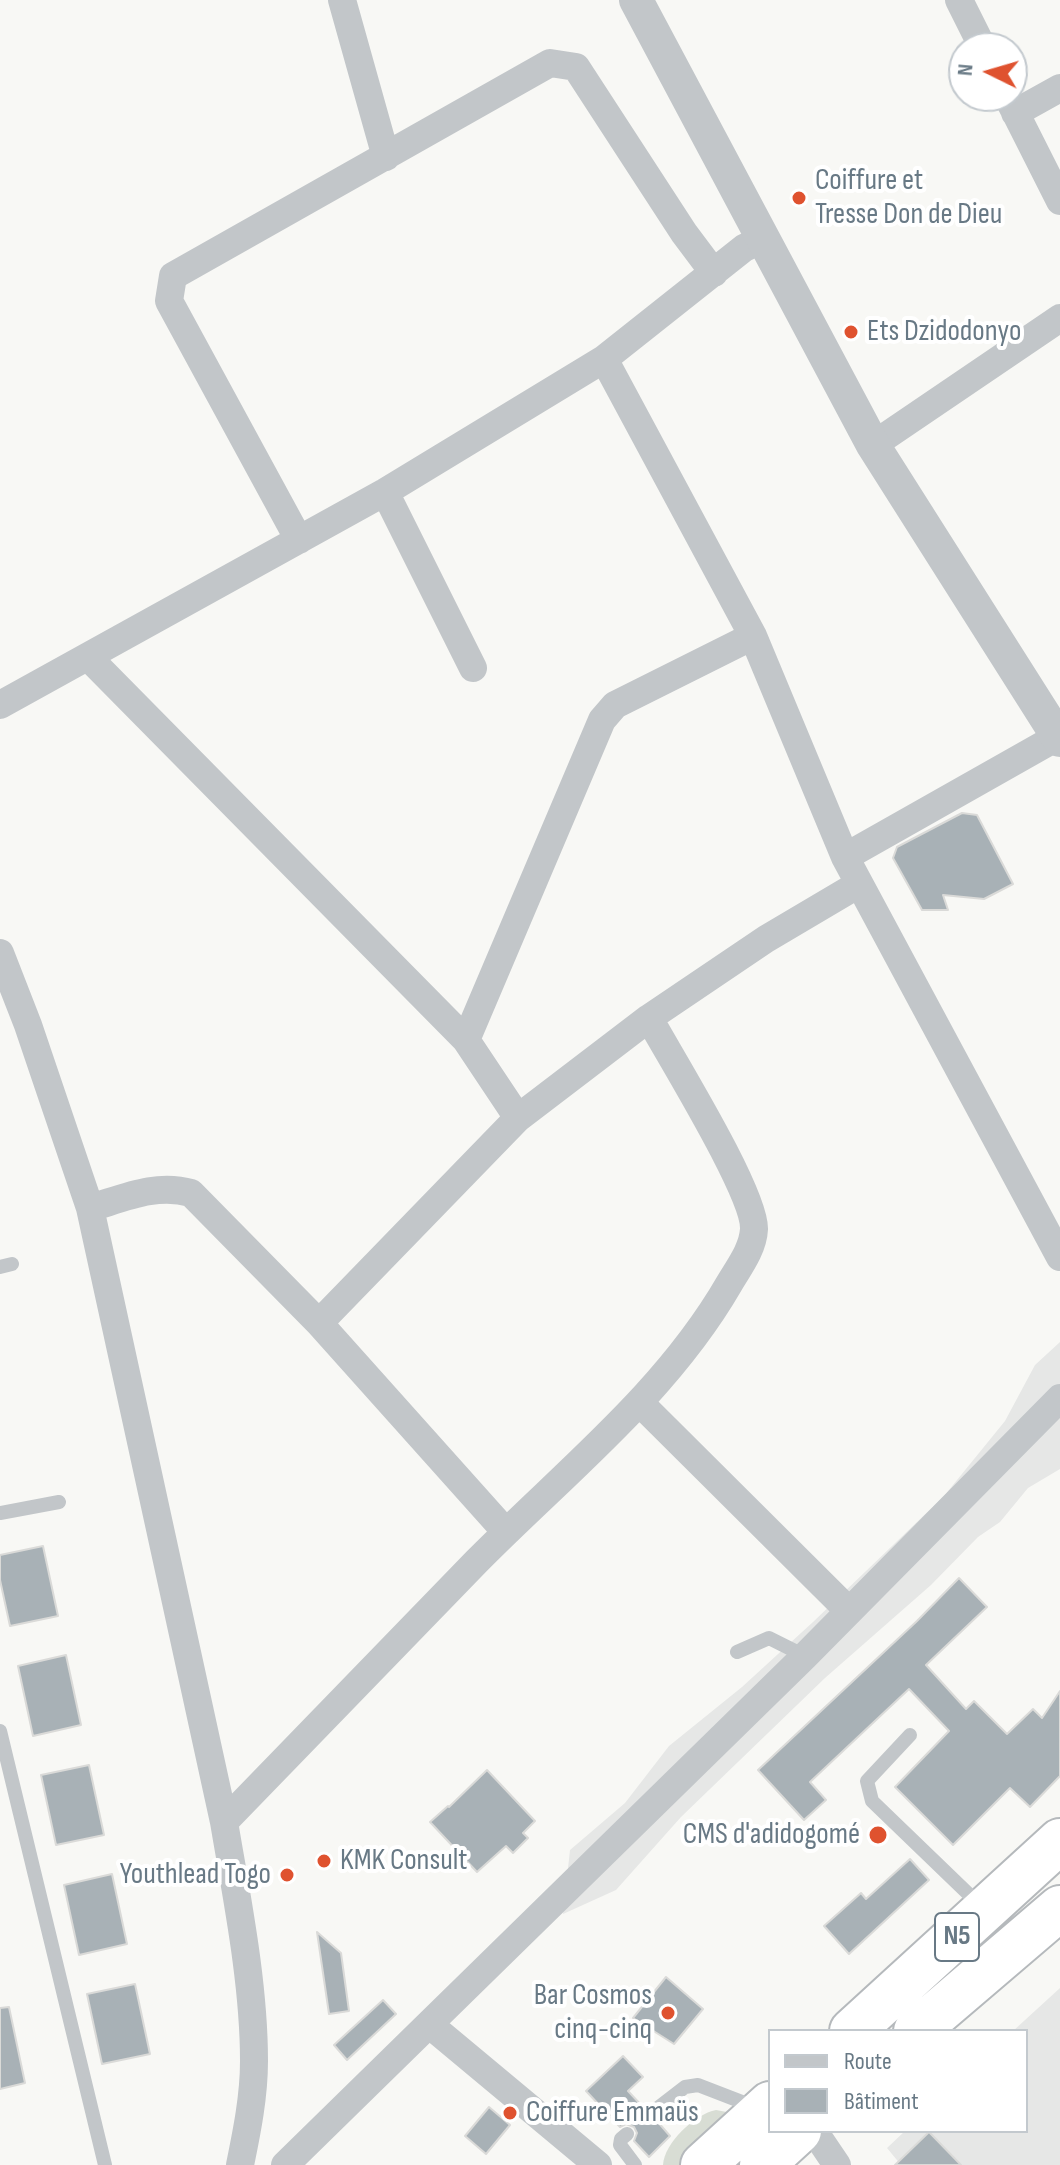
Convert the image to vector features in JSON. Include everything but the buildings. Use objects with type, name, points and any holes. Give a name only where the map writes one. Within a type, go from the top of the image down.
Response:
[{"type":"highway","name":"N5","points":[[854,2029],[1060,1841]]},
{"type":"highway","name":"N5","points":[[918,2029],[1060,1908]]},
{"type":"highway","points":[[703,2165],[768,2121]]},
{"type":"highway","points":[[762,2165],[772,2133]]},
{"type":"street","points":[[342,0],[386,157]]},
{"type":"street","points":[[636,0],[873,445],[1059,738],[845,857]]},
{"type":"street","points":[[959,0],[975,32]]},
{"type":"street","points":[[299,540],[169,301],[173,276],[550,63],[576,67],[684,233],[714,273]]},
{"type":"street","points":[[1028,98],[1060,88]]},
{"type":"street","points":[[1015,112],[1060,201]]},
{"type":"street","points":[[0,705],[385,492],[604,359],[744,248],[765,238]]},
{"type":"street","points":[[873,445],[1060,318]]},
{"type":"street","points":[[604,359],[753,636],[845,857],[1060,1257]]},
{"type":"street","points":[[385,492],[473,668]]},
{"type":"street","points":[[466,1040],[607,711],[753,636]]},
{"type":"street","points":[[88,657],[466,1040],[518,1118]]},
{"type":"street","points":[[319,1323],[518,1118],[649,1018],[766,939],[859,884]]},
{"type":"street","points":[[0,953],[28,1025],[90,1208],[224,1822],[240,1916],[254,2061],[249,2124],[240,2165]]},
{"type":"street","points":[[224,1822],[506,1532],[640,1403],[707,1323],[749,1250],[754,1229],[751,1210],[729,1162],[649,1018]]},
{"type":"street","points":[[90,1208],[152,1189],[173,1188],[191,1193],[319,1323],[506,1532]]},
{"type":"street","points":[[285,2165],[805,1656],[1060,1398]]},
{"type":"street","points":[[640,1403],[848,1610]]},
{"type":"street","points":[[430,2025],[598,2165]]},
{"type":"street","points":[[815,2133],[837,2165]]},
{"type":"lane","points":[[0,1513],[59,1502]]},
{"type":"lane","points":[[737,1652],[769,1638],[805,1656]]},
{"type":"lane","points":[[0,1731],[105,2165]]},
{"type":"lane","points":[[910,1735],[867,1781],[872,1801],[986,1911]]},
{"type":"lane","points":[[650,2114],[692,2085],[768,2112]]},
{"type":"lane","points":[[627,2134],[620,2145],[635,2165]]},
{"type":"shaded area","points":[[1060,1342],[1060,1469],[1028,1488],[1000,1522],[978,1537],[931,1585],[825,1678],[681,1817],[616,1890],[563,1914],[570,1850],[625,1803],[669,1746],[742,1687],[944,1496],[1005,1421],[1035,1365]]},
{"type":"shaded area","points":[[1060,1988],[1060,2165],[901,2165],[887,2148],[903,2133],[1028,2133],[1028,2029],[1015,2029]]},
{"type":"shaded area","points":[[716,2110],[732,2113],[687,2165],[663,2165],[669,2148],[682,2131],[699,2117]]},
{"type":"place","name":"Coiffure et Tresse Don de Dieu","points":[[799,198]]},
{"type":"place","name":"Ets Dzidodonyo","points":[[851,332]]},
{"type":"place","name":"CMS d'adidogomé","points":[[878,1835]]},
{"type":"place","name":"KMK Consult","points":[[324,1861]]},
{"type":"place","name":"Youthlead Togo","points":[[287,1875]]},
{"type":"place","name":"Bar Cosmos cinq-cinq","points":[[668,2013]]},
{"type":"place","name":"Coiffure Emmaüs","points":[[510,2113]]}]
